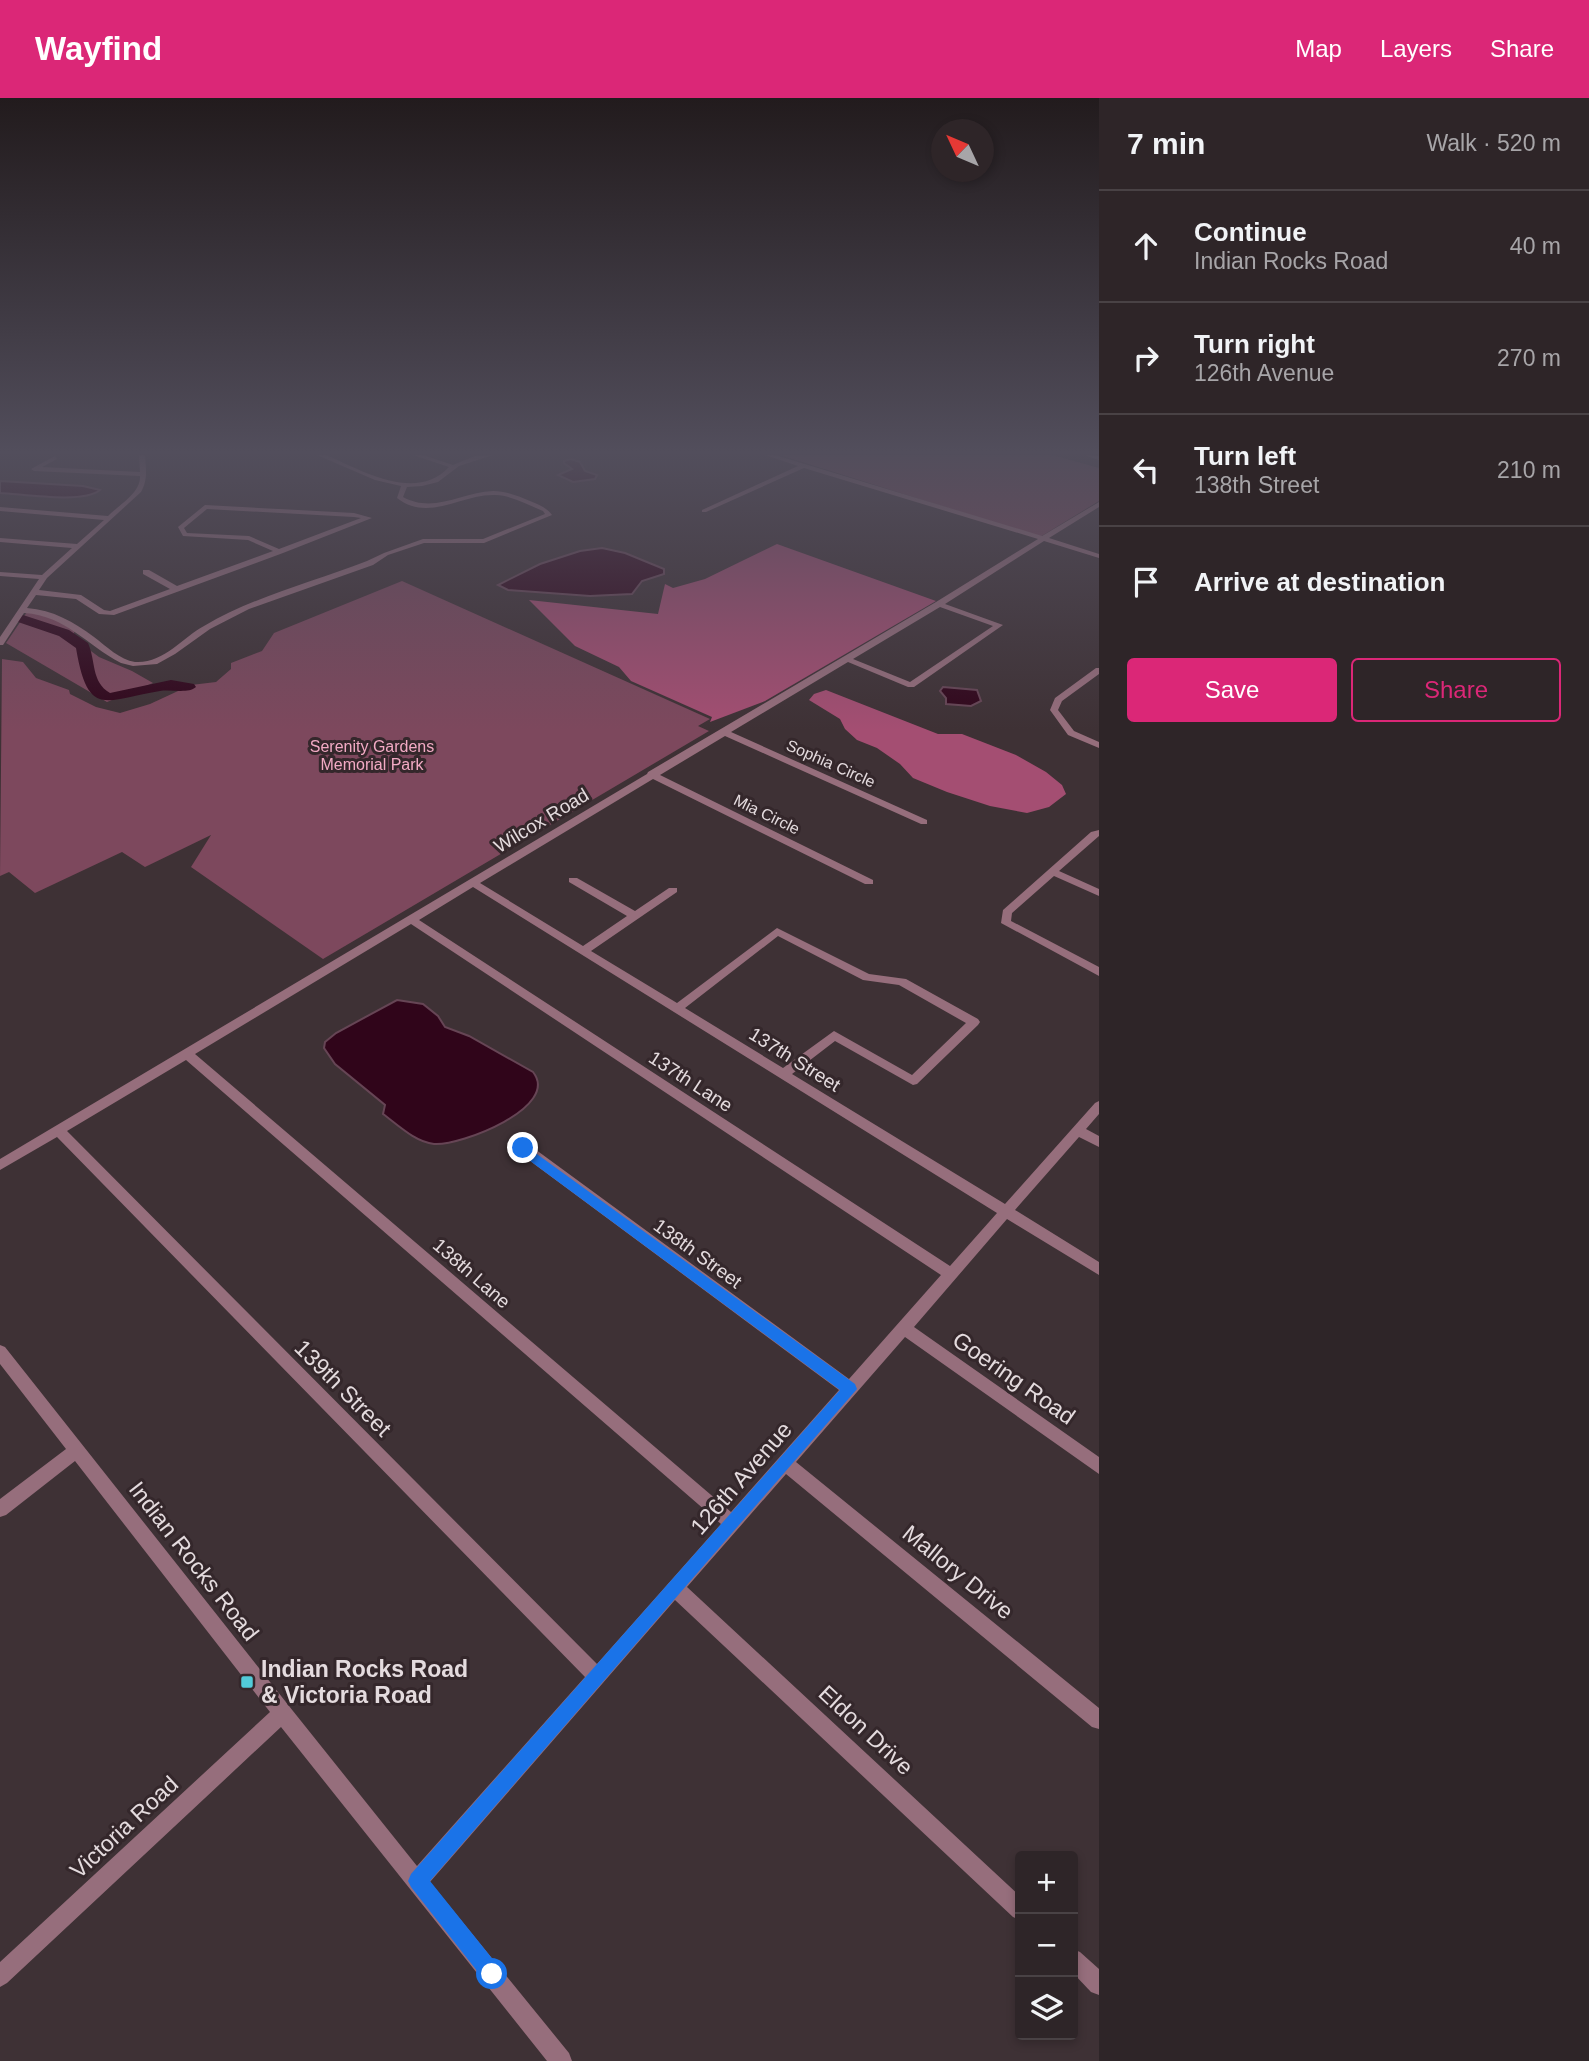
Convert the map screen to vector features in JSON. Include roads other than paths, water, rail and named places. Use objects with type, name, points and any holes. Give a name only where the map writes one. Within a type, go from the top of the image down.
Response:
[{"type":"street","points":[[0,643],[44,577],[77,547]]},
{"type":"street","points":[[269,547],[281,552]]},
{"type":"street","points":[[33,592],[78,597],[102,612],[111,613],[295,547]]},
{"type":"street","points":[[21,610],[43,610],[55,615],[120,659],[145,664],[174,653],[190,637],[224,618],[406,547]]},
{"type":"street","name":"Wilcox Road","points":[[0,1165],[939,604],[1030,547]]},
{"type":"street","points":[[1068,547],[1099,556]]},
{"type":"street","points":[[146,572],[178,590]]},
{"type":"street","points":[[0,574],[44,577]]},
{"type":"street","points":[[847,659],[911,685],[999,625],[939,604]]},
{"type":"street","points":[[1099,670],[1058,700],[1054,710],[1071,733],[1099,745]]},
{"type":"street","name":"Sophia Circle","points":[[724,732],[924,822]]},
{"type":"street","name":"Mia Circle","points":[[651,774],[869,882]]},
{"type":"street","points":[[1099,833],[1094,834],[1007,912],[1006,923],[1099,972]]},
{"type":"street","points":[[1054,872],[1099,893]]},
{"type":"street","points":[[573,880],[635,916]]},
{"type":"street","name":"137th Street","points":[[472,882],[1099,1269]]},
{"type":"street","points":[[583,951],[673,890]]},
{"type":"street","name":"137th Lane","points":[[411,919],[951,1274]]},
{"type":"street","points":[[677,1009],[777,931],[867,977],[902,982],[974,1022],[913,1081],[834,1035],[783,1074]]},
{"type":"street","name":"138th Lane","points":[[186,1053],[732,1523]]},
{"type":"street","name":"126th Avenue","points":[[418,1881],[1099,1105]]},
{"type":"street","name":"139th Street","points":[[58,1130],[597,1677]]},
{"type":"street","points":[[1078,1130],[1099,1142]]},
{"type":"street","name":"138th Street","points":[[523,1148],[850,1389]]},
{"type":"street","name":"Goering Road","points":[[903,1328],[1099,1466]]},
{"type":"street","name":"Indian Rocks Road","points":[[0,1353],[282,1713],[561,2061]]},
{"type":"street","points":[[0,1509],[76,1451]]},
{"type":"street","name":"Mallory Drive","points":[[785,1463],[1099,1720]]},
{"type":"street","name":"Eldon Drive","points":[[675,1588],[1015,1905]]},
{"type":"street","name":"Victoria Road","points":[[0,1976],[282,1713]]},
{"type":"street","points":[[1078,1964],[1099,1984]]},
{"type":"waterway","points":[[23,619],[64,633],[83,646],[88,675],[96,691],[108,697],[154,687],[189,687]]},
{"type":"place","name":"Indian Rocks Road & Victoria Road","points":[[247,1682]]},
{"type":"park label","name":"Serenity Gardens Memorial Park","points":[[372,755]]}]
